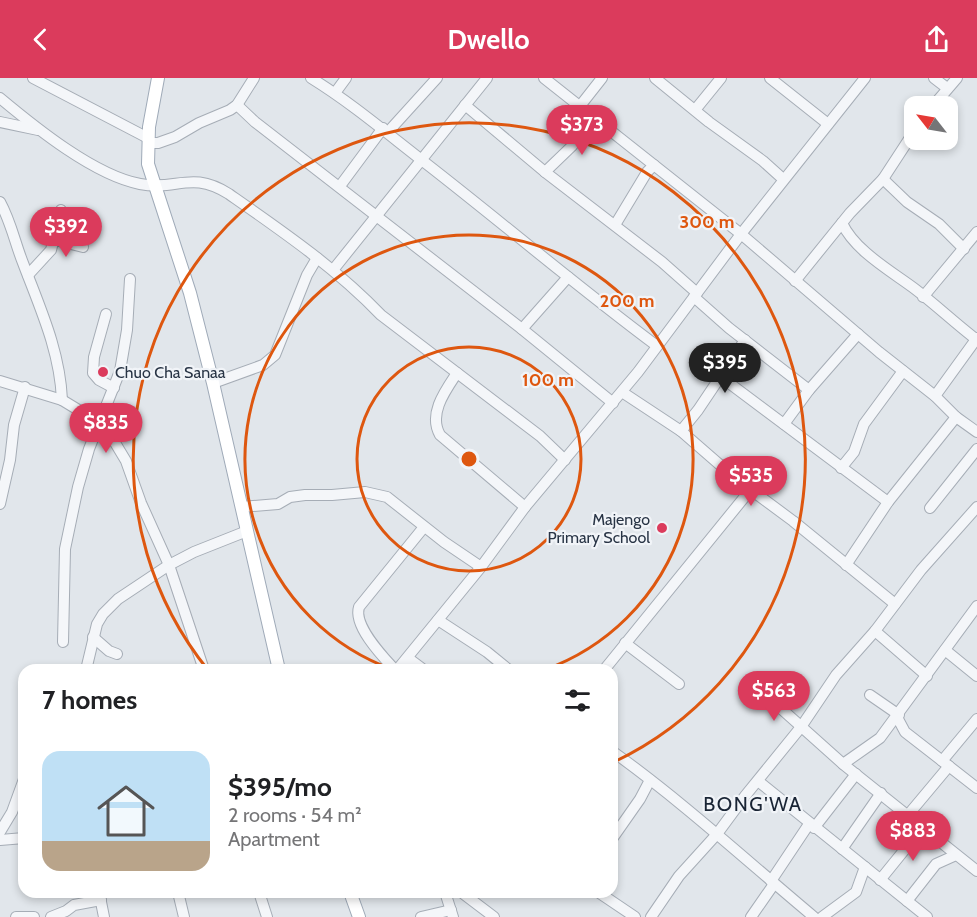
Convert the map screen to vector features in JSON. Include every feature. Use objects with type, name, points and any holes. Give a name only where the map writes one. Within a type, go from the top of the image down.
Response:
[{"type":"main road","points":[[158,78],[152,101],[148,164],[190,293],[278,664]]},
{"type":"main road","points":[[352,898],[359,917]]},
{"type":"street","points":[[33,78],[148,141],[158,143],[230,110],[237,105],[254,78]]},
{"type":"street","points":[[311,78],[385,130],[611,313],[657,346]]},
{"type":"street","points":[[335,93],[346,78]]},
{"type":"street","points":[[340,186],[385,130],[437,78]]},
{"type":"street","points":[[333,270],[487,78]]},
{"type":"street","points":[[544,78],[741,234],[935,396],[956,417],[977,432]]},
{"type":"street","points":[[580,106],[602,78]]},
{"type":"street","points":[[655,78],[783,179]]},
{"type":"street","points":[[695,110],[722,78]]},
{"type":"street","points":[[770,78],[828,124]]},
{"type":"street","points":[[402,664],[481,567],[525,507],[622,392],[783,179],[865,78]]},
{"type":"street","points":[[933,78],[947,88]]},
{"type":"street","points":[[941,96],[957,78]]},
{"type":"street","points":[[0,98],[69,150],[114,175],[141,184],[202,181],[216,186],[268,221],[333,270],[381,315],[540,436],[565,460]]},
{"type":"street","points":[[237,105],[255,122],[340,186],[613,403]]},
{"type":"street","points":[[465,105],[545,172],[615,225],[696,295],[706,309],[809,390]]},
{"type":"street","points":[[545,172],[572,146],[592,116]]},
{"type":"street","points":[[0,122],[41,130]]},
{"type":"street","points":[[795,281],[842,223],[884,179],[904,147]]},
{"type":"street","points":[[615,225],[647,172],[654,165]]},
{"type":"street","points":[[884,179],[907,202],[939,224],[964,249]]},
{"type":"street","points":[[0,202],[51,334],[59,369],[62,400]]},
{"type":"street","points":[[28,275],[48,255],[55,240],[61,210]]},
{"type":"street","points":[[842,223],[854,241],[977,339],[935,396]]},
{"type":"street","points":[[923,297],[977,232]]},
{"type":"street","points":[[55,240],[83,247]]},
{"type":"street","points":[[213,383],[263,364],[275,355],[307,275],[317,258]]},
{"type":"street","points":[[522,329],[568,277]]},
{"type":"street","points":[[63,642],[65,549],[78,487],[98,425],[114,388],[125,346],[129,279]]},
{"type":"street","points":[[106,314],[94,357],[93,373],[99,380],[114,388]]},
{"type":"street","points":[[784,424],[809,390],[858,334]]},
{"type":"street","points":[[681,431],[745,340]]},
{"type":"street","points":[[841,468],[854,452],[864,424],[903,371]]},
{"type":"street","points":[[457,373],[436,411],[437,429],[440,435],[525,507]]},
{"type":"street","points":[[721,377],[888,502]]},
{"type":"street","points":[[0,381],[62,400],[98,425],[114,441],[126,461],[141,503],[169,566],[202,664]]},
{"type":"street","points":[[0,504],[10,460],[14,424],[25,387]]},
{"type":"street","points":[[622,392],[681,431],[735,478],[895,604]]},
{"type":"street","points":[[846,565],[888,502],[956,417]]},
{"type":"street","points":[[930,508],[977,449]]},
{"type":"street","points":[[609,664],[751,489]]},
{"type":"street","points":[[241,507],[278,504],[290,497],[305,495],[365,492],[387,497],[424,527],[481,567]]},
{"type":"street","points":[[651,917],[680,876],[717,834],[801,727],[836,675],[875,631],[921,570],[975,513]]},
{"type":"street","points":[[390,664],[378,653],[358,621],[357,613],[359,607],[424,527]]},
{"type":"street","points":[[87,664],[99,619],[118,599],[194,552],[247,531]]},
{"type":"street","points":[[843,764],[872,745],[898,716],[977,607]]},
{"type":"street","points":[[438,620],[502,664]]},
{"type":"street","points":[[875,631],[927,676]]},
{"type":"street","points":[[93,637],[109,651],[117,654]]},
{"type":"street","points":[[625,643],[679,684]]},
{"type":"street","points":[[945,650],[977,676]]},
{"type":"street","points":[[408,658],[416,664]]},
{"type":"street","points":[[870,695],[898,716],[905,732],[977,788]]},
{"type":"street","points":[[767,696],[843,764],[977,871]]},
{"type":"street","points":[[908,815],[977,719]]},
{"type":"street","points":[[618,756],[717,834],[814,917]]},
{"type":"street","points":[[751,917],[812,826],[856,774]]},
{"type":"street","points":[[618,830],[650,780]]},
{"type":"street","points":[[758,781],[927,917]]},
{"type":"street","points":[[842,849],[881,793]]},
{"type":"street","points":[[0,832],[12,812],[18,796]]},
{"type":"street","points":[[880,880],[923,827]]},
{"type":"street","points":[[0,840],[18,838]]},
{"type":"street","points":[[907,901],[936,864],[956,855]]},
{"type":"street","points":[[822,917],[856,892],[865,867]]},
{"type":"street","points":[[51,917],[94,898]]},
{"type":"street","points":[[100,898],[104,917]]},
{"type":"street","points":[[179,898],[184,917]]},
{"type":"street","points":[[262,898],[267,917]]},
{"type":"street","points":[[421,917],[452,914],[448,898]]},
{"type":"street","points":[[469,898],[494,917]]},
{"type":"street","points":[[607,898],[634,917]]},
{"type":"street","points":[[16,917],[34,917]]},
{"type":"place","name":"Chuo Cha Sanaa","points":[[103,372]]},
{"type":"place","name":"Majengo Primary School","points":[[662,528]]},
{"type":"district","name":"BONG'WA","points":[[753,804]]}]
